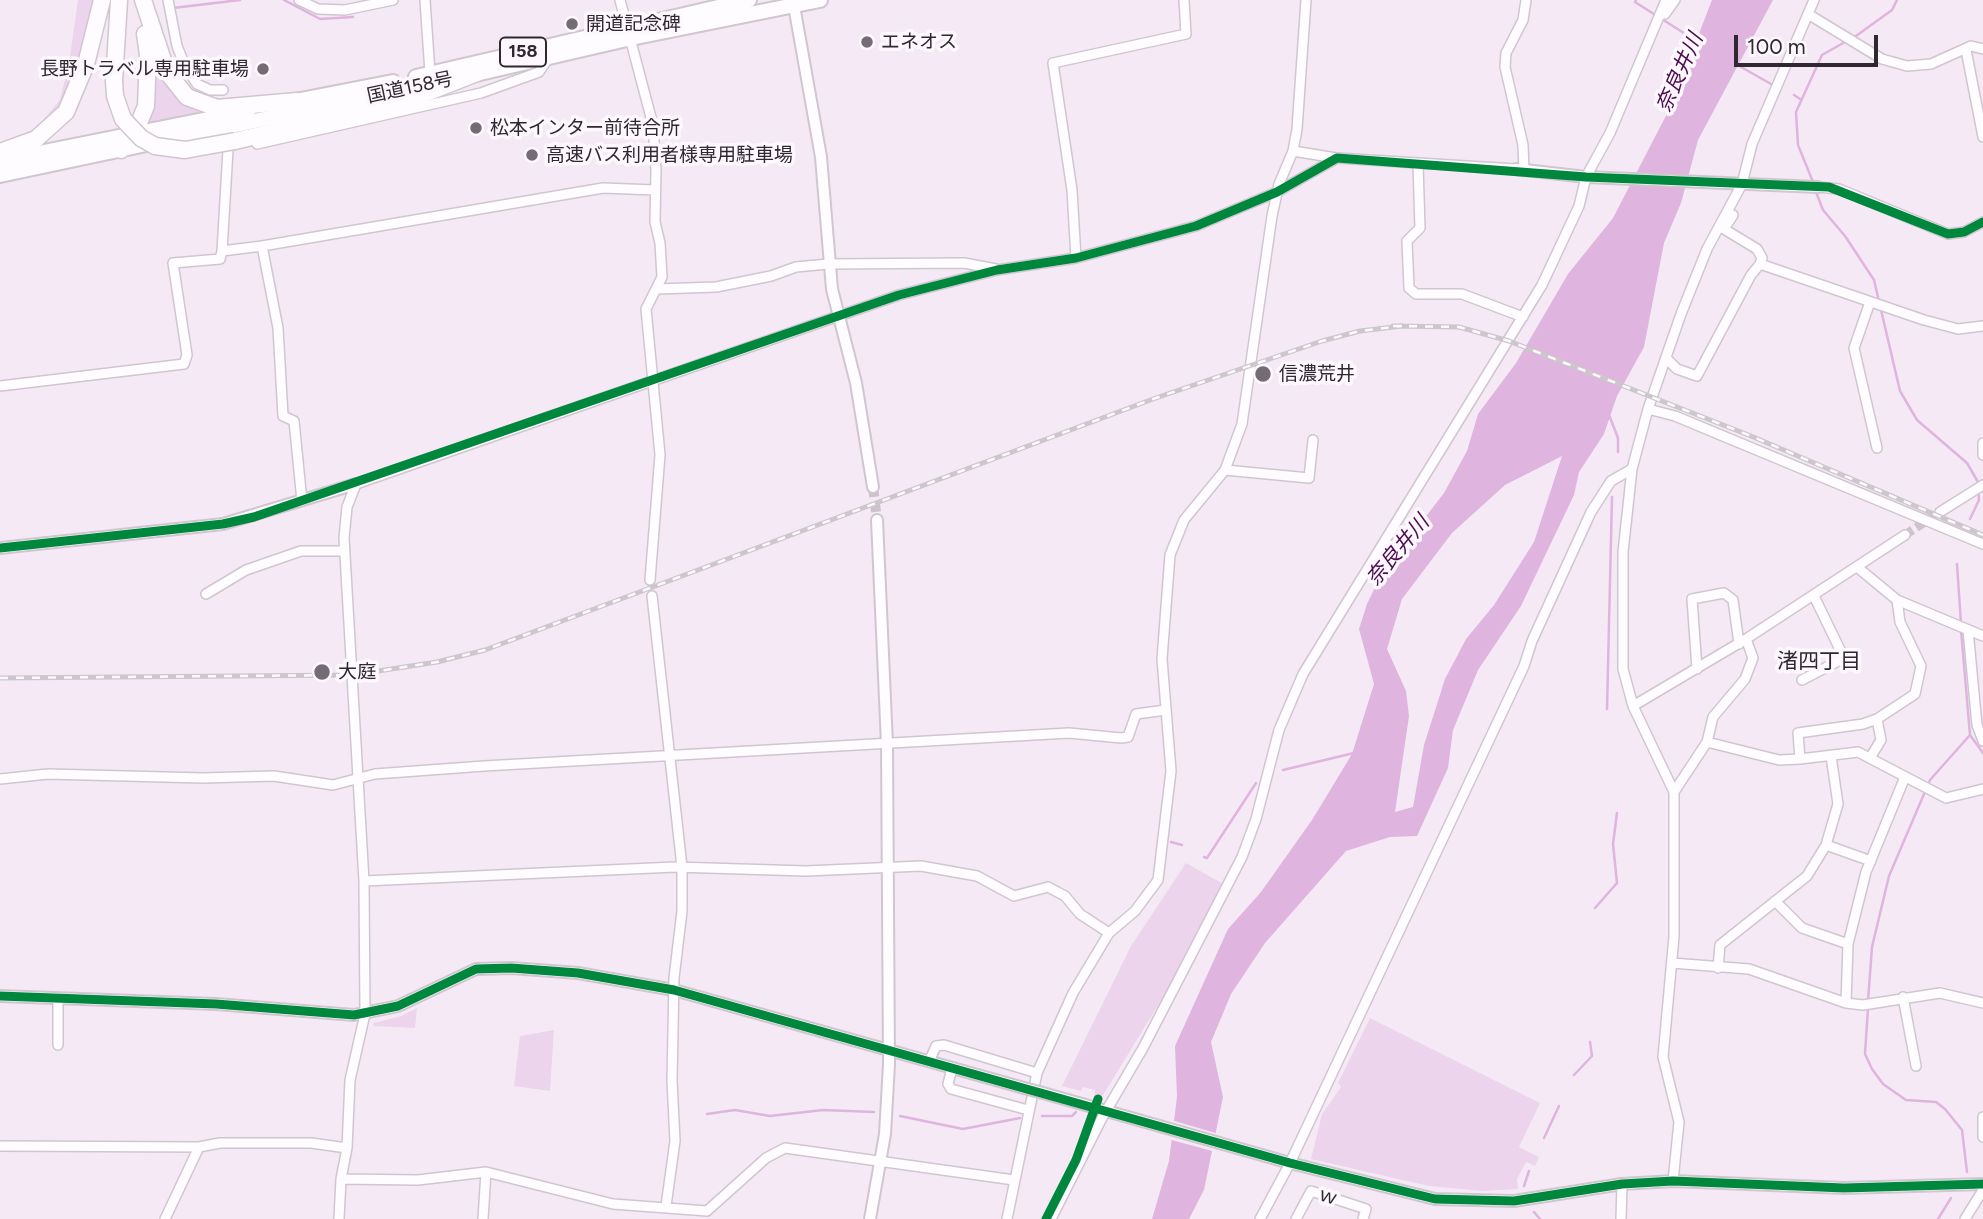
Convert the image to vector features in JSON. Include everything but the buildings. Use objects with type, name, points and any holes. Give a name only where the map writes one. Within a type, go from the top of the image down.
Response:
[{"type":"highway","points":[[0,152],[36,139],[66,112],[86,64],[102,0]]},
{"type":"highway","points":[[119,0],[115,96],[123,119],[141,138],[155,146],[185,150],[232,145],[408,100],[477,74]]},
{"type":"highway","points":[[142,0],[167,72],[187,97],[217,108],[298,101]]},
{"type":"highway","points":[[121,150],[134,135],[144,116],[148,93],[148,55],[142,0]]},
{"type":"highway","name":"国道158号","points":[[0,175],[477,74],[549,57],[749,0]]},
{"type":"highway","name":"国道158号","points":[[0,161],[630,32],[820,0]]},
{"type":"street","points":[[168,0],[177,46],[185,66],[197,85],[210,90],[223,90]]},
{"type":"street","points":[[299,0],[318,9],[345,9],[393,0]]},
{"type":"street","points":[[425,0],[430,74]]},
{"type":"street","points":[[620,0],[653,125],[662,277],[646,309],[660,455],[650,580]]},
{"type":"street","points":[[1076,258],[1072,190],[1053,62],[1186,34],[1184,0]]},
{"type":"street","points":[[1007,1219],[1037,1073],[1073,993],[1109,933],[1135,911],[1158,880],[1171,771],[1161,659],[1170,555],[1184,520],[1225,470],[1242,425],[1256,309],[1277,192],[1293,151],[1300,103],[1306,0]]},
{"type":"street","points":[[1520,169],[1523,145],[1505,67],[1506,53],[1522,20],[1526,0]]},
{"type":"street","points":[[1051,1219],[1242,857],[1256,819],[1279,730],[1303,674],[1523,317],[1564,241],[1666,0]]},
{"type":"street","points":[[1655,27],[1675,0]]},
{"type":"street","points":[[1673,1181],[1679,1122],[1663,1058],[1672,963],[1674,792],[1633,706],[1623,669],[1623,552],[1632,469],[1648,409],[1707,249],[1738,184],[1752,144],[1814,0]]},
{"type":"street","points":[[793,3],[821,157],[828,264],[856,383],[873,487]]},
{"type":"street","points":[[1808,14],[1882,58],[1907,65],[1931,64],[1971,46],[1983,49]]},
{"type":"street","points":[[1966,50],[1983,137]]},
{"type":"street","points":[[218,129],[221,149],[481,93],[539,72],[549,57]]},
{"type":"street","points":[[0,386],[184,364],[187,355],[173,263],[220,259],[232,145]]},
{"type":"street","points":[[1293,151],[1337,158],[1520,169],[1591,177],[1839,189],[1948,234],[1964,232],[1983,222]]},
{"type":"street","points":[[0,548],[223,524],[302,501],[899,295],[998,270],[1076,258],[1196,226],[1277,192],[1337,158]]},
{"type":"street","points":[[1418,164],[1420,228],[1407,241],[1409,288],[1416,294],[1462,294],[1523,317]]},
{"type":"street","points":[[222,251],[603,188],[655,190]]},
{"type":"street","points":[[1666,358],[1677,369],[1697,376],[1751,275],[1760,264],[1762,258],[1757,249],[1724,229],[1734,213]]},
{"type":"street","points":[[262,246],[278,328],[283,416],[294,421],[302,501]]},
{"type":"street","points":[[657,289],[716,287],[771,276],[796,267],[828,264],[964,263],[998,270]]},
{"type":"street","points":[[1760,264],[1870,302],[1958,328],[1983,326]]},
{"type":"street","points":[[1870,302],[1854,348],[1877,448]]},
{"type":"street","points":[[1648,409],[1675,416],[1983,544]]},
{"type":"street","points":[[1225,470],[1309,478],[1313,440]]},
{"type":"street","points":[[1983,443],[1983,455]]},
{"type":"street","points":[[1260,1219],[1524,666],[1532,640],[1591,512],[1611,481],[1632,469]]},
{"type":"street","points":[[339,1219],[341,1179],[347,1148],[350,1080],[365,1014],[365,881],[344,551],[347,507],[356,484]]},
{"type":"street","points":[[1940,512],[1983,485]]},
{"type":"street","points":[[870,1219],[882,1160],[888,1050],[887,744],[877,520]]},
{"type":"street","points":[[1633,706],[1814,596],[1905,535]]},
{"type":"street","points":[[206,594],[246,570],[301,551],[344,551]]},
{"type":"street","points":[[1857,567],[1897,600],[1983,636]]},
{"type":"street","points":[[1674,792],[1707,742],[1713,717],[1745,679],[1753,658],[1742,641],[1733,600],[1724,593],[1692,599],[1697,669]]},
{"type":"street","points":[[652,596],[682,867],[674,990],[674,1141],[666,1206]]},
{"type":"street","points":[[1802,680],[1844,658],[1814,596]]},
{"type":"street","points":[[1800,759],[1798,733],[1877,719],[1916,694],[1921,666],[1900,622],[1897,600]]},
{"type":"street","points":[[1968,630],[1977,725],[1983,741]]},
{"type":"street","points":[[0,779],[48,774],[203,778],[274,776],[333,785],[374,774],[1069,733],[1121,738],[1128,737],[1136,714],[1166,710]]},
{"type":"street","points":[[1870,758],[1881,740],[1877,719]]},
{"type":"street","points":[[1707,742],[1779,760],[1858,752],[1946,798],[1983,789]]},
{"type":"street","points":[[1718,968],[1720,945],[1807,876],[1826,845],[1838,804],[1831,756]]},
{"type":"street","points":[[1846,1003],[1848,944],[1871,861],[1905,777]]},
{"type":"street","points":[[1826,845],[1871,861]]},
{"type":"street","points":[[365,881],[682,867],[806,871],[921,866],[964,872],[988,881],[1014,896],[1048,887],[1065,896],[1080,914],[1109,933]]},
{"type":"street","points":[[1774,901],[1802,928],[1848,944]]},
{"type":"street","points":[[1672,963],[1749,969],[1846,1003],[1863,1005],[1940,993],[1983,1003]]},
{"type":"street","points":[[0,996],[365,1014],[398,1006],[476,970],[495,967],[578,973],[674,990],[1411,1195],[1460,1201],[1541,1198],[1622,1184],[1673,1181],[1844,1188],[1983,1184]]},
{"type":"street","points":[[58,998],[58,1045]]},
{"type":"street","points":[[1903,998],[1916,1066]]},
{"type":"street","points":[[929,1062],[936,1046],[944,1045],[1037,1073]]},
{"type":"street","points":[[952,1068],[948,1084],[951,1089],[1028,1110]]},
{"type":"street","points":[[1983,1117],[1983,1138]]},
{"type":"street","points":[[0,1146],[199,1147],[220,1143],[285,1143],[347,1148]]},
{"type":"street","points":[[165,1219],[199,1147]]},
{"type":"street","points":[[341,1179],[418,1180],[486,1172],[613,1204],[666,1206],[707,1215],[775,1151],[785,1148],[822,1151],[1014,1180]]},
{"type":"street","points":[[483,1219],[486,1172]]},
{"type":"street","points":[[1621,1219],[1622,1184]]},
{"type":"street","points":[[1970,1216],[1983,1190]]},
{"type":"street","name":"ｗ","points":[[1296,1219],[1311,1191],[1366,1209],[1363,1219]]},
{"type":"shaded area","points":[[78,0],[97,0],[78,71],[52,122],[24,138],[22,135],[34,131],[60,100],[69,63]]},
{"type":"shaded area","points":[[1712,0],[1773,0],[1698,140],[1681,203],[1664,243],[1644,347],[1617,396],[1604,434],[1579,472],[1574,495],[1521,606],[1478,670],[1453,730],[1448,768],[1417,836],[1390,837],[1346,851],[1265,943],[1231,994],[1211,1042],[1223,1097],[1204,1190],[1189,1219],[1152,1219],[1169,1161],[1177,1097],[1175,1046],[1228,929],[1261,892],[1312,820],[1352,754],[1374,684],[1359,629],[1367,604],[1382,573],[1444,493],[1467,451],[1478,414],[1516,363],[1568,274],[1613,218],[1671,106]],"holes":[[[1562,456],[1534,542],[1494,605],[1466,639],[1445,679],[1424,745],[1413,807],[1395,812],[1409,716],[1406,691],[1387,649],[1402,599],[1452,533],[1505,485]]]},
{"type":"shaded area","points":[[161,67],[189,104],[200,113],[144,127],[153,69]]},
{"type":"shaded area","points":[[1186,863],[1225,885],[1173,981],[1100,1100],[1094,1098],[1095,1090],[1083,1087],[1081,1091],[1062,1086],[1131,946]]},
{"type":"shaded area","points":[[417,1008],[415,1028],[373,1026],[374,1023],[401,1016]]},
{"type":"shaded area","points":[[1370,1018],[1540,1103],[1519,1147],[1539,1157],[1535,1166],[1526,1162],[1517,1179],[1518,1189],[1482,1191],[1429,1186],[1311,1159],[1322,1114],[1341,1087],[1338,1083]]},
{"type":"shaded area","points":[[554,1030],[550,1091],[514,1086],[520,1036]]},
{"type":"pier","points":[[1171,1120],[1219,1134],[1216,1152],[1168,1139]]},
{"type":"waterway","points":[[173,8],[240,0]]},
{"type":"waterway","points":[[284,0],[320,19],[353,17]]},
{"type":"waterway","name":"奈良井川","points":[[1636,0],[1635,2],[1698,42]]},
{"type":"waterway","points":[[1856,36],[1892,10],[1897,0]]},
{"type":"waterway","points":[[1813,182],[1798,145],[1796,112],[1822,55],[1845,42]]},
{"type":"waterway","points":[[1734,63],[1771,84]]},
{"type":"waterway","points":[[1794,95],[1800,99]]},
{"type":"waterway","points":[[1816,192],[1823,210],[1845,236],[1874,280],[1900,391],[1917,420],[1967,463],[1978,482],[1979,500],[1970,519]]},
{"type":"waterway","points":[[1609,415],[1618,438],[1618,452]]},
{"type":"waterway","points":[[1607,709],[1612,497]]},
{"type":"waterway","points":[[1957,564],[1961,624]]},
{"type":"waterway","points":[[1961,630],[1970,735],[1983,753]]},
{"type":"waterway","points":[[1868,1001],[1872,947],[1889,876],[1930,780],[1970,735]]},
{"type":"waterway","points":[[1283,770],[1354,753]]},
{"type":"waterway","points":[[1204,857],[1207,858],[1256,783]]},
{"type":"waterway","points":[[1595,908],[1617,883],[1613,844],[1617,813]]},
{"type":"waterway","points":[[1171,842],[1182,845]]},
{"type":"waterway","points":[[1868,1008],[1865,1054],[1872,1069],[1883,1084],[1906,1100],[1936,1102],[1945,1109],[1962,1130],[1967,1172]]},
{"type":"waterway","points":[[1574,1075],[1592,1056],[1590,1042]]},
{"type":"waterway","points":[[1544,1138],[1559,1106]]},
{"type":"waterway","points":[[707,1114],[735,1110],[770,1116],[823,1110],[874,1112]]},
{"type":"waterway","points":[[1042,1116],[1072,1116],[1076,1112]]},
{"type":"waterway","points":[[900,1116],[963,1129],[1020,1118]]},
{"type":"waterway","points":[[1524,1186],[1529,1171]]},
{"type":"waterway","points":[[1938,1219],[1951,1198]]},
{"type":"waterway","points":[[1534,1212],[1540,1219]]},
{"type":"tunnel","points":[[873,487],[877,520]]},
{"type":"tunnel","points":[[1905,535],[1940,512]]},
{"type":"railway","points":[[1393,326],[1459,327],[1509,341],[1751,436],[1983,535]]},
{"type":"railway","points":[[0,678],[352,675],[437,662],[485,650],[1153,399],[1322,341],[1360,331],[1402,326]]},
{"type":"cycle path","points":[[0,548],[223,524],[254,517],[899,295],[997,270],[1076,258],[1196,226],[1277,192],[1337,158],[1586,177],[1829,187],[1948,234],[1964,232],[1983,222]]},
{"type":"cycle path","points":[[0,996],[216,1004],[354,1015],[398,1006],[476,969],[511,968],[578,973],[674,990],[1290,1163],[1435,1199],[1514,1201],[1622,1184],[1673,1181],[1844,1188],[1983,1184]]},
{"type":"cycle path","points":[[1046,1219],[1076,1160],[1098,1099]]},
{"type":"place","name":"開道記念碑","points":[[572,24]]},
{"type":"place","name":"エネオス","points":[[867,42]]},
{"type":"place","name":"長野トラベル専用駐車場","points":[[263,69]]},
{"type":"place","name":"松本インター前待合所","points":[[476,128]]},
{"type":"place","name":"高速バス利用者様専用駐車場","points":[[532,155]]},
{"type":"place","name":"信濃荒井","points":[[1263,374]]},
{"type":"place","name":"大庭","points":[[322,672]]},
{"type":"district","name":"渚四丁目","points":[[1819,662]]}]
